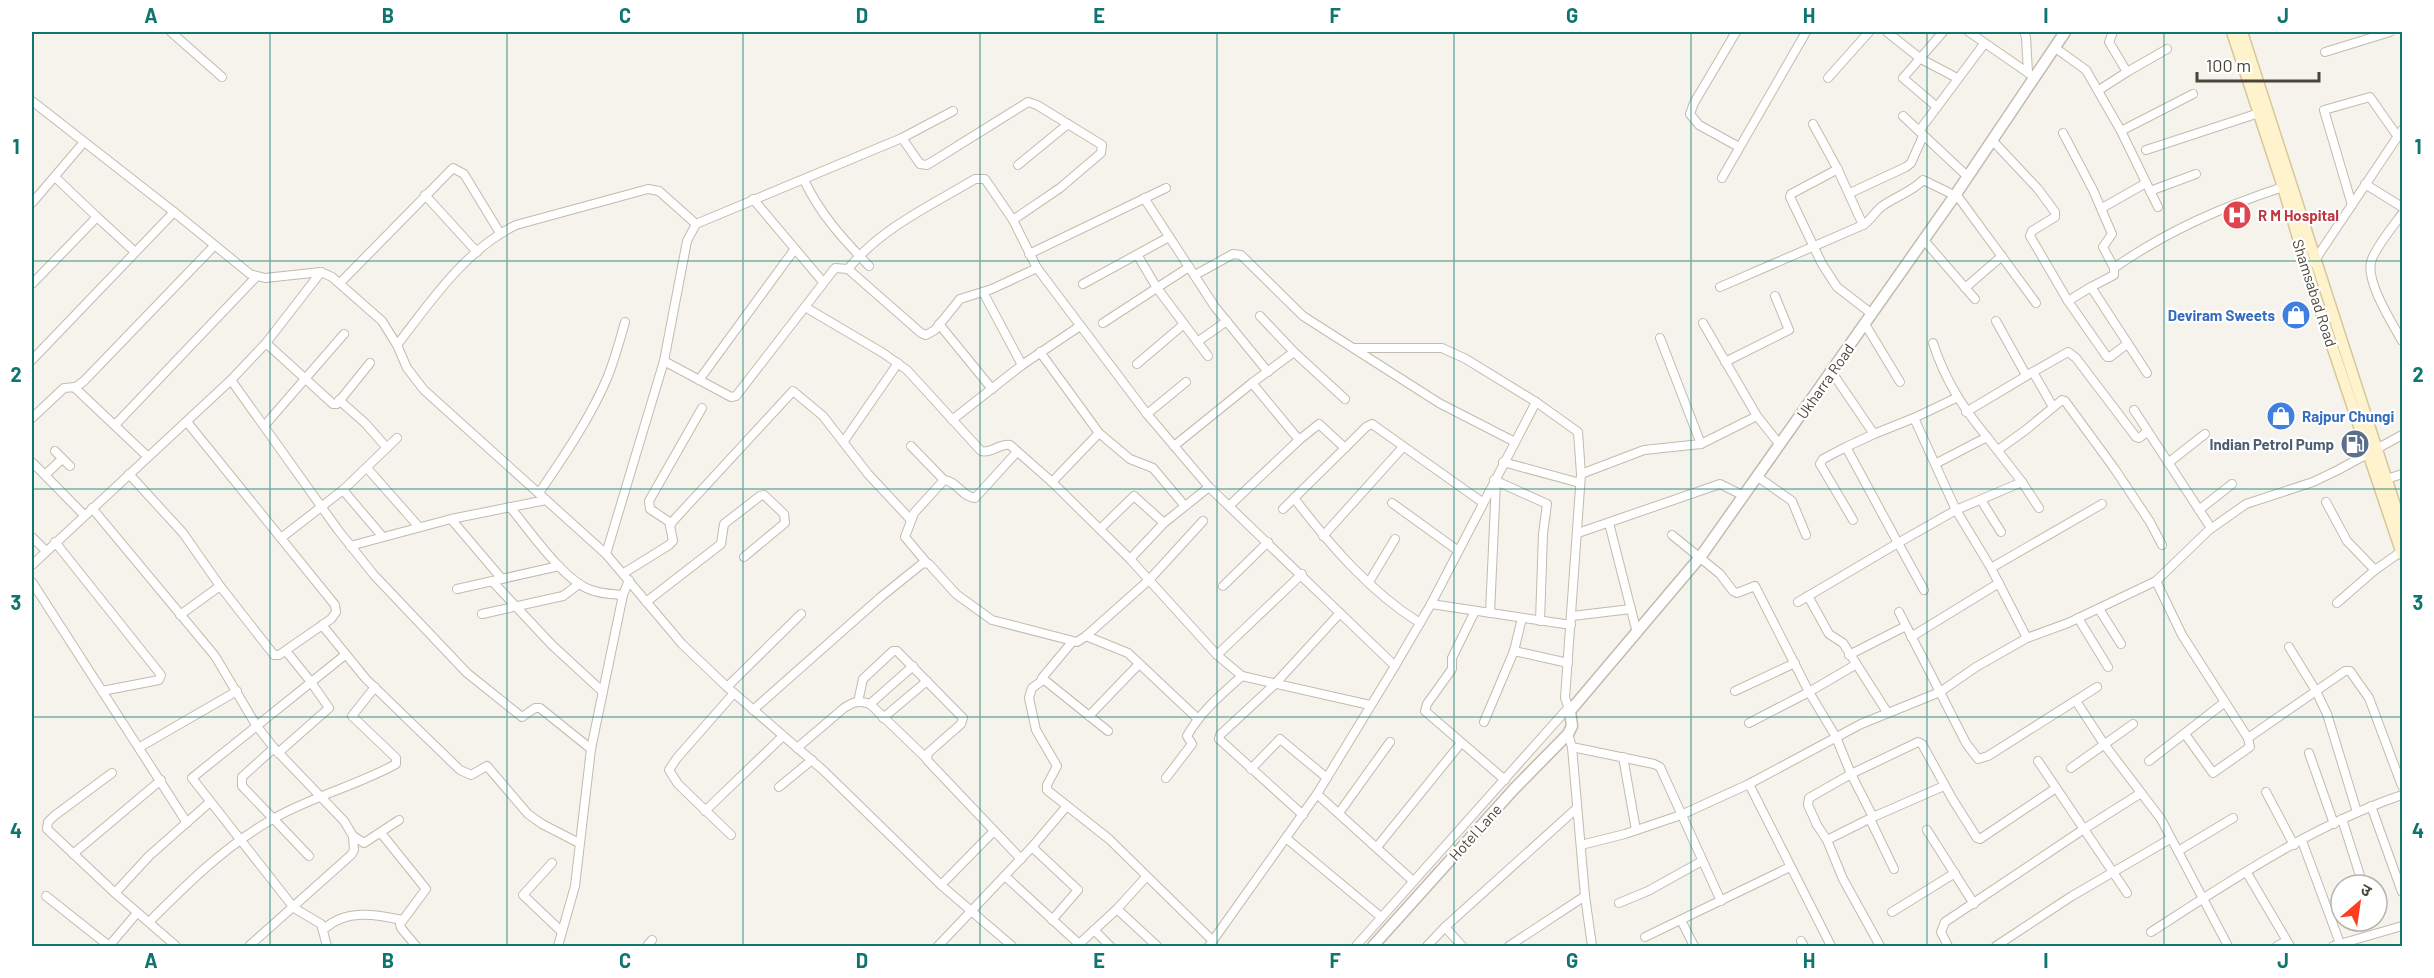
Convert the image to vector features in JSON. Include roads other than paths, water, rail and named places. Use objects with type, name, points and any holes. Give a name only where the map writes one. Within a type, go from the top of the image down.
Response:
[{"type":"main road","name":"Shamsabad Road","points":[[2232,32],[2373,451],[2402,553]]},
{"type":"main road","name":"Shamsabad Road","points":[[2242,32],[2311,264]]},
{"type":"main road","name":"Shamsabad Road","points":[[2373,451],[2387,479],[2403,527]]},
{"type":"street","points":[[171,32],[222,77]]},
{"type":"street","points":[[1736,32],[1694,103],[1690,114],[1699,125],[1739,147]]},
{"type":"street","points":[[1722,178],[1806,32]]},
{"type":"street","points":[[1828,78],[1869,32]]},
{"type":"street","points":[[1887,32],[1921,59],[1957,78]]},
{"type":"street","points":[[1937,107],[1903,80],[1943,32]]},
{"type":"street","points":[[1969,32],[2031,75]]},
{"type":"street","points":[[2024,32],[2031,75]]},
{"type":"street","name":"Ukharra Road","points":[[1570,714],[1701,556],[1955,194],[1992,140],[2031,75],[2065,32]]},
{"type":"street","points":[[2113,32],[2109,42],[2127,72]]},
{"type":"street","points":[[2325,52],[2390,32]]},
{"type":"street","points":[[1850,193],[1906,167],[1911,162],[1921,133],[1937,107],[1984,44]]},
{"type":"street","points":[[2054,47],[2086,70],[2121,131],[2158,207]]},
{"type":"street","points":[[2098,90],[2167,49]]},
{"type":"street","points":[[2121,131],[2193,94]]},
{"type":"street","points":[[2311,264],[2352,205],[2365,184],[2400,134],[2370,97],[2324,110],[2352,205]]},
{"type":"street","points":[[32,101],[256,277],[321,272],[340,283],[382,321],[397,345],[407,368],[424,390],[606,554],[682,644],[727,687],[812,760],[941,885],[1012,946]]},
{"type":"street","points":[[902,138],[916,160],[923,165],[1024,103],[1037,105],[1102,145],[1101,153],[1060,188],[1013,220]]},
{"type":"street","points":[[606,554],[664,361],[687,241],[696,224],[902,138],[953,111]]},
{"type":"street","points":[[2146,150],[2259,113]]},
{"type":"street","points":[[1903,116],[1967,176]]},
{"type":"street","points":[[1018,165],[1068,124]]},
{"type":"street","points":[[1814,124],[1850,193],[1863,225]]},
{"type":"street","points":[[2063,133],[2102,208],[2112,234],[2104,244],[2103,250],[2115,272],[2111,277],[2068,301]]},
{"type":"street","points":[[1992,140],[2038,189],[2055,212],[2055,217],[2032,231],[2030,237],[2068,301],[2107,357],[2127,344]]},
{"type":"street","points":[[32,203],[84,142]]},
{"type":"street","points":[[340,283],[451,169],[461,170],[500,233]]},
{"type":"street","points":[[1838,169],[1790,196],[1822,264],[1837,287],[1872,314]]},
{"type":"street","points":[[2150,191],[2196,174]]},
{"type":"street","points":[[55,177],[134,251]]},
{"type":"street","points":[[848,270],[859,255],[895,226],[979,178],[988,181],[1013,220],[1037,268],[1147,414],[1209,487],[1302,574],[1395,666]]},
{"type":"street","points":[[804,180],[821,211],[869,266]]},
{"type":"street","points":[[1720,287],[1863,225],[1882,207],[1923,180],[1955,194],[2036,303]]},
{"type":"street","points":[[2102,208],[2146,183]]},
{"type":"street","points":[[2365,184],[2403,207]]},
{"type":"street","points":[[2114,268],[2144,246],[2172,231],[2227,205],[2283,186]]},
{"type":"street","points":[[1029,254],[1166,188]]},
{"type":"street","points":[[397,345],[446,282],[500,233],[535,219],[648,189],[659,191],[696,224]]},
{"type":"street","points":[[425,195],[477,252]]},
{"type":"street","points":[[1144,198],[1227,321],[1268,372]]},
{"type":"street","points":[[753,199],[823,282]]},
{"type":"street","points":[[32,358],[174,212]]},
{"type":"street","points":[[2403,214],[2373,257],[2370,269],[2384,311],[2403,340]]},
{"type":"street","points":[[32,284],[97,217]]},
{"type":"street","points":[[1083,284],[1138,256],[1169,237]]},
{"type":"street","points":[[1923,239],[1975,299]]},
{"type":"street","points":[[32,418],[64,388],[74,387],[84,381],[214,246]]},
{"type":"street","points":[[699,381],[794,250]]},
{"type":"street","points":[[1195,275],[1233,254],[1238,254],[1298,312],[1439,403],[1515,442]]},
{"type":"street","points":[[1138,256],[1157,288],[1208,356]]},
{"type":"street","points":[[1965,288],[2002,256]]},
{"type":"street","points":[[1103,323],[1189,267]]},
{"type":"street","points":[[664,361],[731,397],[736,396],[835,268],[848,270],[921,333],[931,333],[960,299],[983,292],[1037,268]]},
{"type":"street","points":[[32,565],[231,380],[266,343],[321,272]]},
{"type":"street","points":[[114,424],[256,277]]},
{"type":"street","points":[[2091,287],[2147,373]]},
{"type":"street","points":[[983,292],[1022,365]]},
{"type":"street","points":[[1725,362],[1789,330],[1775,296]]},
{"type":"street","points":[[805,307],[898,363],[981,451],[985,452],[1008,444],[1052,482],[1130,559],[1217,655],[1242,676],[1370,705]]},
{"type":"street","points":[[1260,316],[1294,352],[1345,399]]},
{"type":"street","points":[[1197,342],[1227,321]]},
{"type":"street","points":[[1996,321],[2029,374],[2054,407]]},
{"type":"street","points":[[539,493],[570,446],[602,390],[614,362],[625,322]]},
{"type":"street","points":[[1703,323],[1757,416],[1780,445]]},
{"type":"street","points":[[939,324],[992,389]]},
{"type":"street","points":[[1137,364],[1184,324]]},
{"type":"street","points":[[1865,324],[1900,382]]},
{"type":"street","points":[[952,420],[1022,365],[1080,326]]},
{"type":"street","points":[[264,425],[307,380],[344,334]]},
{"type":"street","points":[[1660,338],[1701,444]]},
{"type":"street","points":[[266,343],[333,404],[370,363]]},
{"type":"street","points":[[1933,343],[1942,371],[1956,398],[1998,450],[2039,507]]},
{"type":"street","points":[[1354,348],[1442,348],[1466,359],[1536,402],[1578,432],[1581,474],[1565,698],[1570,714],[1504,780],[1412,880],[1356,946]]},
{"type":"street","points":[[1040,352],[1099,433],[1130,459],[1153,468],[1184,505]]},
{"type":"street","points":[[1174,446],[1294,352]]},
{"type":"street","points":[[1966,412],[2068,352],[2076,358],[2136,437],[2139,438],[2147,432]]},
{"type":"street","points":[[844,441],[898,363]]},
{"type":"street","points":[[1831,372],[1874,434]]},
{"type":"street","points":[[231,380],[350,546],[436,642],[479,684],[522,717],[535,708],[540,708],[591,749]]},
{"type":"street","points":[[1147,414],[1186,382]]},
{"type":"street","points":[[1252,383],[1299,440]]},
{"type":"street","points":[[74,387],[147,456]]},
{"type":"street","points":[[558,946],[575,886],[591,749],[626,576],[669,545],[673,540],[671,523],[793,391],[823,416],[868,474],[909,519]]},
{"type":"street","points":[[1853,520],[1820,464],[1823,459],[1956,398]]},
{"type":"street","points":[[339,400],[365,423],[387,448]]},
{"type":"street","points":[[1998,450],[2062,400],[2065,401],[2114,468],[2150,522],[2162,545]]},
{"type":"street","points":[[1072,642],[1043,674],[1043,680],[1030,691],[1029,698],[1036,730],[1057,766],[1046,788],[1066,807],[1109,839],[1211,943],[1317,794],[1395,666],[1431,604],[1457,550],[1536,402]]},
{"type":"street","points":[[671,523],[650,509],[649,501],[702,408]]},
{"type":"street","points":[[2134,410],[2211,528]]},
{"type":"street","points":[[1581,474],[1644,450],[1701,444],[1757,416]]},
{"type":"street","points":[[1914,418],[1956,510],[1991,568],[2027,638]]},
{"type":"street","points":[[129,474],[183,532],[220,586],[271,653],[279,655],[286,651],[331,618],[337,609],[187,422]]},
{"type":"street","points":[[1229,506],[1319,424],[1345,448]]},
{"type":"street","points":[[1283,509],[1366,426],[1372,424],[1482,502]]},
{"type":"street","points":[[1052,482],[1099,433]]},
{"type":"street","points":[[2168,463],[2205,434]]},
{"type":"street","points":[[1581,845],[1681,815],[1749,784],[1887,712],[1941,692],[1976,667],[2027,638],[2099,609],[2156,581],[2211,528],[2246,504],[2313,482],[2338,471],[2403,435]]},
{"type":"street","points":[[1935,464],[1987,437]]},
{"type":"street","points":[[281,538],[343,490],[397,438]]},
{"type":"street","points":[[911,446],[944,480],[951,481],[969,497],[975,498],[1017,452]]},
{"type":"street","points":[[1323,536],[1403,447]]},
{"type":"street","points":[[1846,447],[1924,590]]},
{"type":"street","points":[[55,451],[70,466]]},
{"type":"street","points":[[45,475],[62,459]]},
{"type":"street","points":[[32,462],[84,515]]},
{"type":"street","points":[[1503,462],[1580,483]]},
{"type":"street","points":[[367,468],[419,527]]},
{"type":"street","points":[[2387,479],[2403,474]]},
{"type":"street","points":[[1758,477],[1792,501],[1806,535]]},
{"type":"street","points":[[944,480],[909,519],[905,537],[956,594],[984,616],[1072,642],[1086,636],[1149,580],[1203,521]]},
{"type":"street","points":[[1490,613],[1495,481]]},
{"type":"street","points":[[1495,481],[1547,504],[1543,534],[1540,621]]},
{"type":"street","points":[[1798,602],[1956,510],[2022,482]]},
{"type":"street","points":[[1578,533],[1720,484],[1744,496]]},
{"type":"street","points":[[2199,510],[2232,484]]},
{"type":"street","points":[[1130,559],[1164,523],[1209,487]]},
{"type":"street","points":[[343,490],[382,536]]},
{"type":"street","points":[[646,602],[721,544],[724,524],[764,495],[784,514],[785,523],[744,557]]},
{"type":"street","points":[[1100,530],[1134,496],[1164,523]]},
{"type":"street","points":[[1294,498],[1323,536],[1369,582],[1396,607],[1420,623]]},
{"type":"street","points":[[350,546],[451,519],[546,500]]},
{"type":"street","points":[[1981,500],[2001,532]]},
{"type":"street","points":[[2326,502],[2347,541],[2375,570]]},
{"type":"street","points":[[1392,503],[1457,550]]},
{"type":"street","points":[[1991,568],[2102,504]]},
{"type":"street","points":[[510,507],[560,566],[579,584],[591,591],[623,595]]},
{"type":"street","points":[[92,508],[215,656],[255,725],[276,751],[344,821],[353,836],[364,843],[399,820]]},
{"type":"street","points":[[451,519],[502,579]]},
{"type":"street","points":[[1609,523],[1637,633]]},
{"type":"street","points":[[1672,535],[1701,556],[1722,576],[1733,591],[1737,592],[1755,586],[1809,692],[1836,737],[1894,869]]},
{"type":"street","points":[[32,537],[46,551]]},
{"type":"street","points":[[1369,582],[1395,539]]},
{"type":"street","points":[[55,542],[161,675],[159,680],[102,691]]},
{"type":"street","points":[[1223,586],[1268,542]]},
{"type":"street","points":[[2337,603],[2375,570],[2402,553]]},
{"type":"street","points":[[753,710],[882,596],[926,562]]},
{"type":"street","points":[[457,589],[560,566]]},
{"type":"street","points":[[1217,655],[1302,574]]},
{"type":"street","points":[[492,581],[514,607],[603,692]]},
{"type":"street","points":[[2156,581],[2182,635],[2248,738],[2250,746],[2249,749],[2213,773],[2210,772],[2185,734]]},
{"type":"street","points":[[32,582],[187,823]]},
{"type":"street","points":[[1911,637],[1998,583]]},
{"type":"street","points":[[482,614],[562,596],[579,584]]},
{"type":"street","points":[[180,615],[220,586]]},
{"type":"street","points":[[1808,596],[1829,634],[1843,644],[1887,712]]},
{"type":"street","points":[[1431,604],[1571,625]]},
{"type":"street","points":[[1572,616],[1631,609]]},
{"type":"street","points":[[2099,609],[2121,644]]},
{"type":"street","points":[[1475,611],[1452,658],[1452,669],[1425,708],[1427,713],[1504,780]]},
{"type":"street","points":[[1899,612],[1966,743],[1978,759],[1988,756],[2097,687]]},
{"type":"street","points":[[727,687],[801,614]]},
{"type":"street","points":[[1303,815],[1221,742],[1220,735],[1274,685],[1340,614]]},
{"type":"street","points":[[1484,722],[1514,651],[1522,618]]},
{"type":"street","points":[[2078,618],[2108,667]]},
{"type":"street","points":[[322,625],[345,655],[375,687],[464,772],[471,775],[487,766],[528,814],[579,843]]},
{"type":"street","points":[[1849,655],[1906,626]]},
{"type":"street","points":[[1086,636],[1120,649],[1139,663],[1198,718]]},
{"type":"street","points":[[2289,647],[2316,690],[2326,714],[2357,812]]},
{"type":"street","points":[[858,702],[863,679],[894,650],[961,715],[963,721],[928,753],[926,758]]},
{"type":"street","points":[[286,651],[311,682],[328,706],[328,710],[245,774],[241,781],[242,786],[309,856]]},
{"type":"street","points":[[1514,651],[1568,663]]},
{"type":"street","points":[[327,946],[324,929],[316,919],[294,908],[192,780],[193,776],[255,725],[345,655]]},
{"type":"street","points":[[1089,716],[1139,663]]},
{"type":"street","points":[[1735,692],[1795,663]]},
{"type":"street","points":[[1749,723],[1855,665]]},
{"type":"street","points":[[870,704],[913,666]]},
{"type":"street","points":[[2248,738],[2316,690],[2345,672],[2352,672],[2369,698],[2403,786]]},
{"type":"street","points":[[1166,778],[1192,744],[1187,736],[1198,718],[1242,676]]},
{"type":"street","points":[[1043,680],[1108,731]]},
{"type":"street","points":[[883,718],[927,681]]},
{"type":"street","points":[[149,922],[204,867],[239,839],[273,818],[397,763],[396,758],[352,716],[375,687]]},
{"type":"street","points":[[140,747],[237,691]]},
{"type":"street","points":[[731,835],[678,784],[670,773],[670,766],[734,693]]},
{"type":"street","points":[[2076,701],[2104,744],[2161,819],[2228,946]]},
{"type":"street","points":[[797,748],[844,708],[858,702],[870,704],[926,758],[1021,860]]},
{"type":"street","points":[[2149,761],[2225,702]]},
{"type":"street","name":"Hotel Lane","points":[[1373,946],[1514,789],[1568,734],[1572,729],[1570,714]]},
{"type":"street","points":[[2071,768],[2133,724]]},
{"type":"street","points":[[1568,734],[1572,747],[1592,946]]},
{"type":"street","points":[[705,811],[783,736]]},
{"type":"street","points":[[1251,769],[1280,739],[1327,778]]},
{"type":"street","points":[[1339,813],[1390,742]]},
{"type":"street","points":[[1880,946],[1843,879],[1827,840],[1817,825],[1808,802],[1812,796],[1851,774],[1918,742],[1922,744],[1944,786],[1975,836],[1980,839],[2056,788]]},
{"type":"street","points":[[1377,847],[1461,743]]},
{"type":"street","points":[[1572,747],[1659,766],[1721,900]]},
{"type":"street","points":[[2309,753],[2334,824]]},
{"type":"street","points":[[1623,757],[1636,830]]},
{"type":"street","points":[[779,788],[812,760]]},
{"type":"street","points":[[2038,761],[2127,893]]},
{"type":"street","points":[[112,773],[47,825],[46,829],[114,893],[176,946]]},
{"type":"street","points":[[74,854],[161,780]]},
{"type":"street","points":[[1749,784],[1831,946]]},
{"type":"street","points":[[1827,840],[1944,786]]},
{"type":"street","points":[[2266,792],[2298,843],[2338,946],[2403,926]]},
{"type":"street","points":[[1948,946],[1941,932],[1946,922],[2141,793]]},
{"type":"street","points":[[1317,794],[1412,880]]},
{"type":"street","points":[[2151,932],[2204,898],[2342,819],[2403,795]]},
{"type":"street","points":[[114,893],[148,856],[210,802]]},
{"type":"street","points":[[2371,806],[2403,892]]},
{"type":"street","points":[[938,946],[1021,860],[1066,807]]},
{"type":"street","points":[[1427,946],[1577,808]]},
{"type":"street","points":[[2178,851],[2233,818]]},
{"type":"street","points":[[2342,819],[2359,873]]},
{"type":"street","points":[[1927,830],[1974,904]]},
{"type":"street","points":[[941,885],[994,831]]},
{"type":"street","points":[[381,833],[426,889],[402,920],[401,928],[416,946]]},
{"type":"street","points":[[249,946],[351,855],[354,850],[353,836]]},
{"type":"street","points":[[1286,838],[1381,916]]},
{"type":"street","points":[[1996,946],[2170,839]]},
{"type":"street","points":[[1032,847],[1078,887],[1077,892],[1052,920]]},
{"type":"street","points":[[1619,903],[1648,891],[1702,861]]},
{"type":"street","points":[[552,863],[523,895],[562,932]]},
{"type":"street","points":[[1645,937],[1790,867]]},
{"type":"street","points":[[1892,912],[1955,873]]},
{"type":"street","points":[[2247,873],[2288,944],[2277,946]]},
{"type":"street","points":[[1005,876],[1077,945],[1117,909],[1146,877]]},
{"type":"street","points":[[46,896],[109,946],[137,913]]},
{"type":"street","points":[[1509,946],[1586,896]]},
{"type":"street","points":[[1117,909],[1157,946]]},
{"type":"street","points":[[324,929],[335,920],[362,915],[378,915],[402,920]]},
{"type":"street","points":[[1681,920],[1694,946]]},
{"type":"street","points":[[1445,927],[1462,946]]},
{"type":"street","points":[[1094,930],[1110,946]]},
{"type":"place","name":"R M Hospital","points":[[2237,215]]},
{"type":"place","name":"Deviram Sweets","points":[[2296,315]]},
{"type":"place","name":"Rajpur Chungi","points":[[2281,416]]},
{"type":"place","name":"Indian Petrol Pump","points":[[2355,444]]}]
